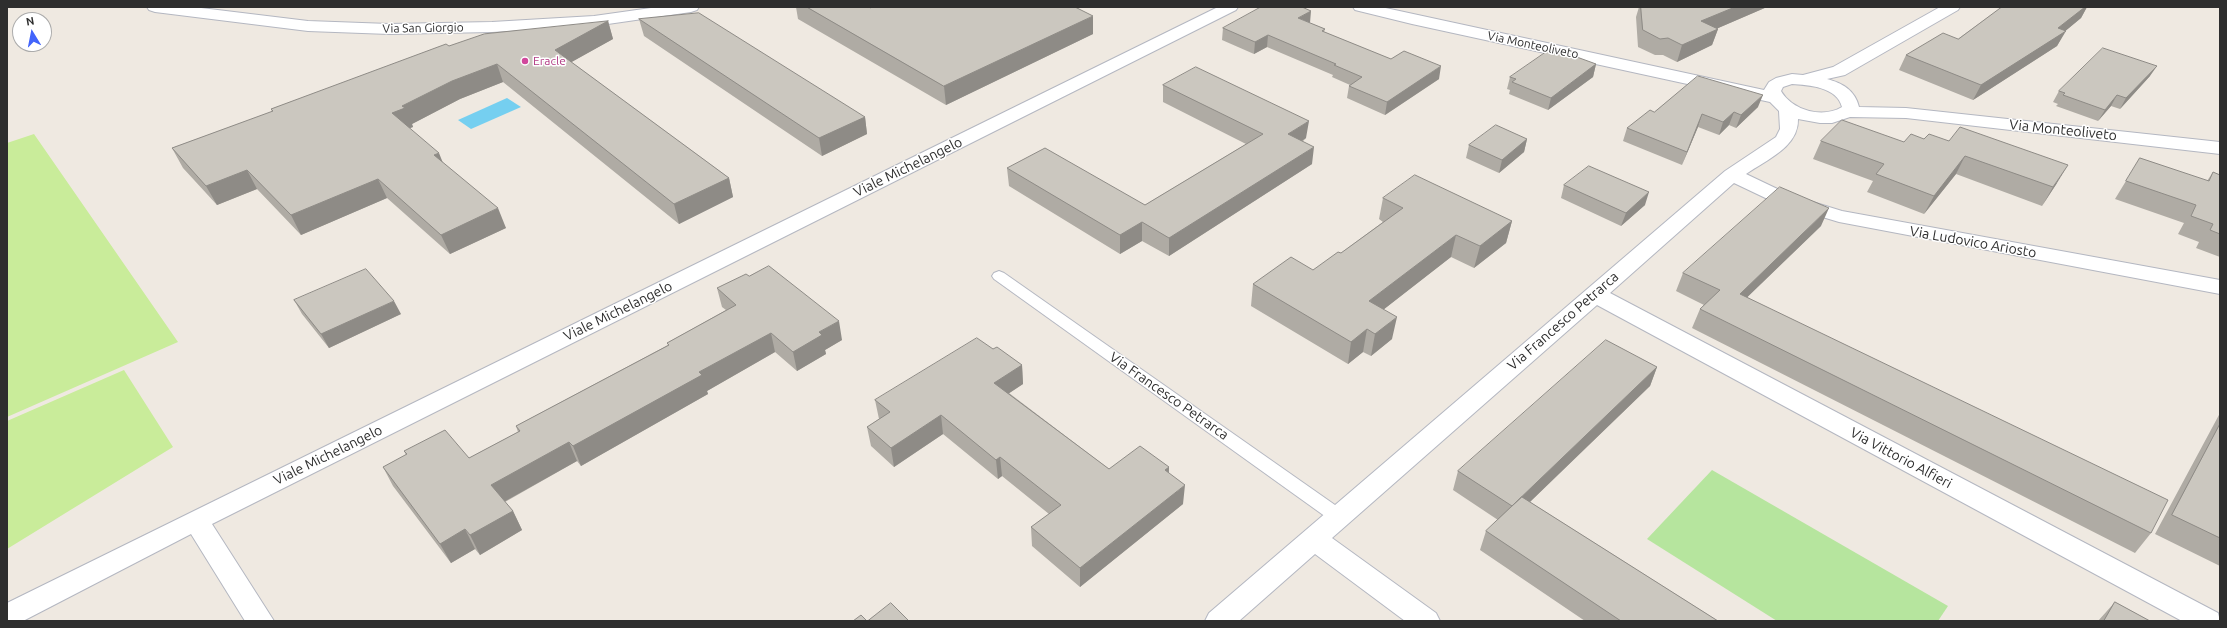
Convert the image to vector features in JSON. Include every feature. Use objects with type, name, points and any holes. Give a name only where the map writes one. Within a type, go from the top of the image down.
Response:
[{"type":"street","name":"Via San Giorgio","points":[[155,7],[308,26],[389,29],[594,21],[691,7]]},
{"type":"street","name":"Viale Michelangelo","points":[[7,616],[196,520],[1230,7]]},
{"type":"street","name":"Via Monteoliveto","points":[[1361,7],[1417,21],[1705,81],[1784,112]]},
{"type":"street","points":[[1805,80],[1839,71],[1952,7]]},
{"type":"street","points":[[1839,71],[1845,101]]},
{"type":"street","points":[[1784,112],[1772,91],[1774,86],[1785,80]]},
{"type":"street","points":[[1805,80],[1827,85],[1845,101]]},
{"type":"street","name":"Via Monteoliveto","points":[[1705,81],[1805,80]]},
{"type":"street","name":"Via Monteoliveto","points":[[1845,101],[1906,113],[2220,148]]},
{"type":"street","name":"Via Francesco Petrarca","points":[[1219,621],[1732,175],[1783,140],[1784,112],[1815,117],[1836,117],[1845,101]]},
{"type":"street","name":"Via Ludovico Ariosto","points":[[1732,175],[1783,199],[1839,216],[2220,287]]},
{"type":"street","name":"Via Vittorio Alfieri","points":[[1594,294],[2208,621]]},
{"type":"street","points":[[196,520],[260,621]]},
{"type":"street","points":[[1314,539],[1426,621]]},
{"type":"lane","name":"Via Francesco Petrarca","points":[[999,276],[1339,517]]},
{"type":"green space","points":[[34,134],[178,342],[7,417],[7,143]]},
{"type":"green space","points":[[124,370],[173,447],[7,549],[7,421]]},
{"type":"green space","points":[[1712,470],[1948,606],[1938,621],[1777,621],[1647,539]]},
{"type":"water","points":[[507,98],[521,107],[471,129],[458,120]]},
{"type":"building","points":[[807,7],[1075,7],[1093,16],[944,86]]},
{"type":"building","points":[[1261,7],[1302,7],[1311,11],[1298,18],[1325,29],[1322,31],[1391,59],[1404,51],[1441,66],[1387,102],[1349,86],[1362,77],[1334,65],[1336,64],[1268,35],[1255,42],[1223,28]]},
{"type":"building","points":[[1641,7],[1735,7],[1701,21],[1718,29],[1682,45],[1668,38],[1660,39],[1643,30]]},
{"type":"building","points":[[2002,7],[2085,7],[2058,28],[2066,31],[1981,85],[1906,55],[1943,33],[1958,39]]},
{"type":"building","points":[[699,13],[865,117],[819,138],[639,19]]},
{"type":"building","points":[[608,21],[555,50],[729,178],[674,204],[497,64],[452,81],[402,106],[405,108],[392,113],[439,153],[434,155],[498,208],[441,235],[378,179],[291,215],[247,170],[206,186],[172,148],[273,111],[271,109],[446,44],[449,46],[484,34]]},
{"type":"building","points":[[1552,48],[1596,64],[1551,98],[1512,82],[1516,79],[1510,77]]},
{"type":"building","points":[[2103,48],[2157,66],[2126,98],[2117,95],[2105,110],[2063,95],[2065,93],[2059,91]]},
{"type":"building","points":[[1196,67],[1309,121],[1288,134],[1314,147],[1169,238],[1142,222],[1120,235],[1007,168],[1045,148],[1145,205],[1263,134],[1163,85]]},
{"type":"building","points":[[1698,76],[1763,95],[1741,115],[1734,112],[1723,122],[1702,114],[1687,152],[1627,128],[1650,110],[1654,112]]},
{"type":"building","points":[[1842,120],[1904,142],[1911,134],[1924,139],[1929,134],[1949,141],[1960,127],[2068,165],[2053,187],[1965,156],[1934,196],[1876,174],[1884,164],[1821,141]]},
{"type":"building","points":[[1496,125],[1527,139],[1502,160],[1469,145]]},
{"type":"building","points":[[2140,158],[2209,181],[2213,172],[2220,175],[2220,234],[2210,230],[2213,224],[2191,216],[2196,205],[2126,181]]},
{"type":"building","points":[[1589,166],[1649,192],[1626,213],[1564,185]]},
{"type":"building","points":[[1415,175],[1512,221],[1480,246],[1456,235],[1369,301],[1397,317],[1375,334],[1367,329],[1351,342],[1253,284],[1291,257],[1313,270],[1338,252],[1341,253],[1403,208],[1383,198]]},
{"type":"building","points":[[1780,187],[1829,208],[1740,294],[2168,500],[2151,533],[1700,309],[1720,290],[1683,273]]},
{"type":"building","points":[[769,266],[839,321],[819,332],[822,335],[793,352],[771,333],[699,372],[702,375],[573,446],[569,442],[491,485],[513,511],[470,535],[465,529],[440,544],[383,467],[407,454],[404,451],[445,430],[469,458],[520,431],[516,426],[669,345],[667,343],[736,305],[717,288],[746,274],[749,276]]},
{"type":"building","points":[[366,269],[394,301],[321,334],[294,300]]},
{"type":"building","points":[[977,338],[993,349],[997,347],[1022,365],[994,383],[1109,469],[1140,446],[1169,467],[1165,470],[1185,485],[1080,568],[1031,527],[1061,505],[1000,457],[996,460],[941,415],[891,448],[867,427],[890,412],[875,400]]},
{"type":"building","points":[[1606,340],[1657,367],[1512,506],[1458,471]]},
{"type":"building","points":[[2220,424],[2220,538],[2172,515]]},
{"type":"building","points":[[1522,497],[1718,621],[1621,621],[1486,531]]},
{"type":"building","points":[[2115,602],[2150,621],[2104,621]]},
{"type":"building","points":[[891,603],[909,621],[867,621]]},
{"type":"building","points":[[861,615],[867,621],[853,621]]},
{"type":"place","name":"Eracle","points":[[525,61]]}]
